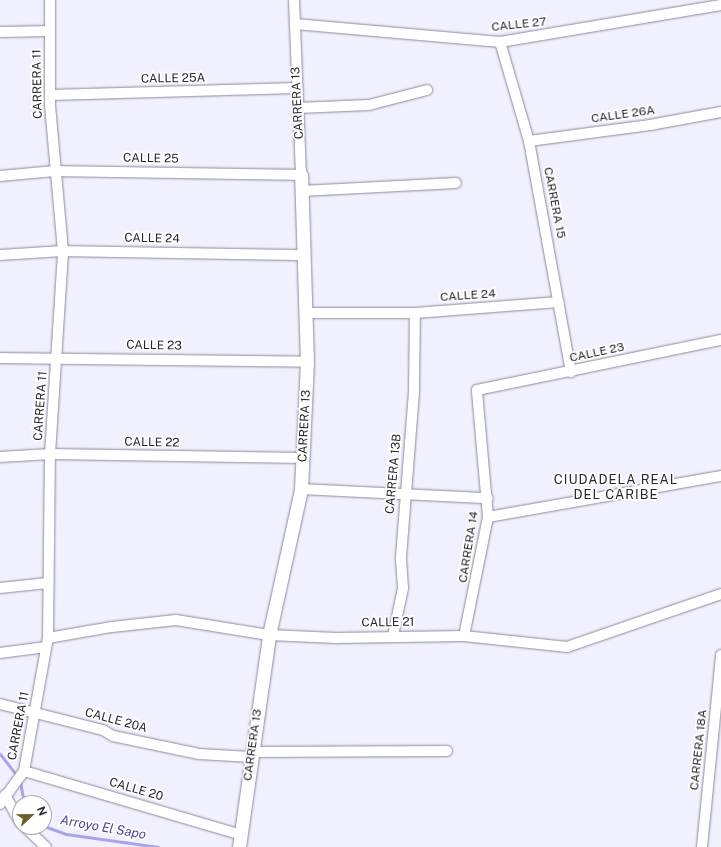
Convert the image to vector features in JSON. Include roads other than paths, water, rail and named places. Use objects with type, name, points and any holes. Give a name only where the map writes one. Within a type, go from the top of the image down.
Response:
[{"type":"street","name":"CARRERA 11","points":[[3,799],[20,774],[36,715],[47,642],[50,454],[63,251],[55,170],[50,95],[50,0]]},
{"type":"street","name":"CARRERA 13","points":[[240,841],[251,754],[269,635],[301,489],[303,458],[306,313],[294,0]]},
{"type":"street","name":"CALLE 27","points":[[295,24],[500,42],[721,5]]},
{"type":"street","points":[[0,32],[50,30]]},
{"type":"street","name":"CARRERA 15","points":[[500,42],[529,141],[571,372]]},
{"type":"street","name":"CALLE 25A","points":[[50,95],[297,88]]},
{"type":"street","points":[[298,108],[369,105],[426,90]]},
{"type":"street","name":"CALLE 26A","points":[[529,141],[650,125],[721,112]]},
{"type":"street","name":"CALLE 25","points":[[0,176],[55,170],[301,175]]},
{"type":"street","points":[[302,191],[456,183]]},
{"type":"street","name":"CALLE 24","points":[[0,255],[63,251],[304,255]]},
{"type":"street","name":"CALLE 24","points":[[306,313],[415,313],[559,302]]},
{"type":"street","name":"CARRERA 13B","points":[[393,636],[403,588],[401,557],[414,390],[415,313]]},
{"type":"street","name":"CALLE 23","points":[[477,390],[571,372],[721,340]]},
{"type":"street","name":"CALLE 23","points":[[0,358],[57,357],[306,362]]},
{"type":"street","name":"CARRERA 14","points":[[464,636],[488,517],[488,498],[477,390]]},
{"type":"street","name":"CALLE 22","points":[[0,457],[50,454],[303,458]]},
{"type":"street","points":[[488,517],[721,476]]},
{"type":"street","points":[[301,489],[488,498]]},
{"type":"street","points":[[0,588],[48,583]]},
{"type":"street","name":"CALLE 21","points":[[0,652],[112,627],[176,620],[269,635],[336,638],[464,636],[567,647],[721,594]]},
{"type":"street","name":"CARRERA 18A","points":[[702,847],[721,655]]},
{"type":"street","name":"CALLE 20A","points":[[0,704],[36,715],[103,730],[113,736],[199,754],[447,751]]},
{"type":"street","name":"CALLE 20","points":[[20,774],[240,841]]},
{"type":"street","points":[[3,799],[12,811]]},
{"type":"street","points":[[33,835],[46,847]]},
{"type":"waterway","name":"Arroyo El Sapo","points":[[0,754],[14,772]]},
{"type":"waterway","name":"Arroyo El Sapo","points":[[20,782],[22,795]]},
{"type":"waterway","name":"Arroyo El Sapo","points":[[52,829],[66,834],[158,847]]},
{"type":"district","name":"CIUDADELA REAL DEL CARIBE","points":[[616,488]]}]
